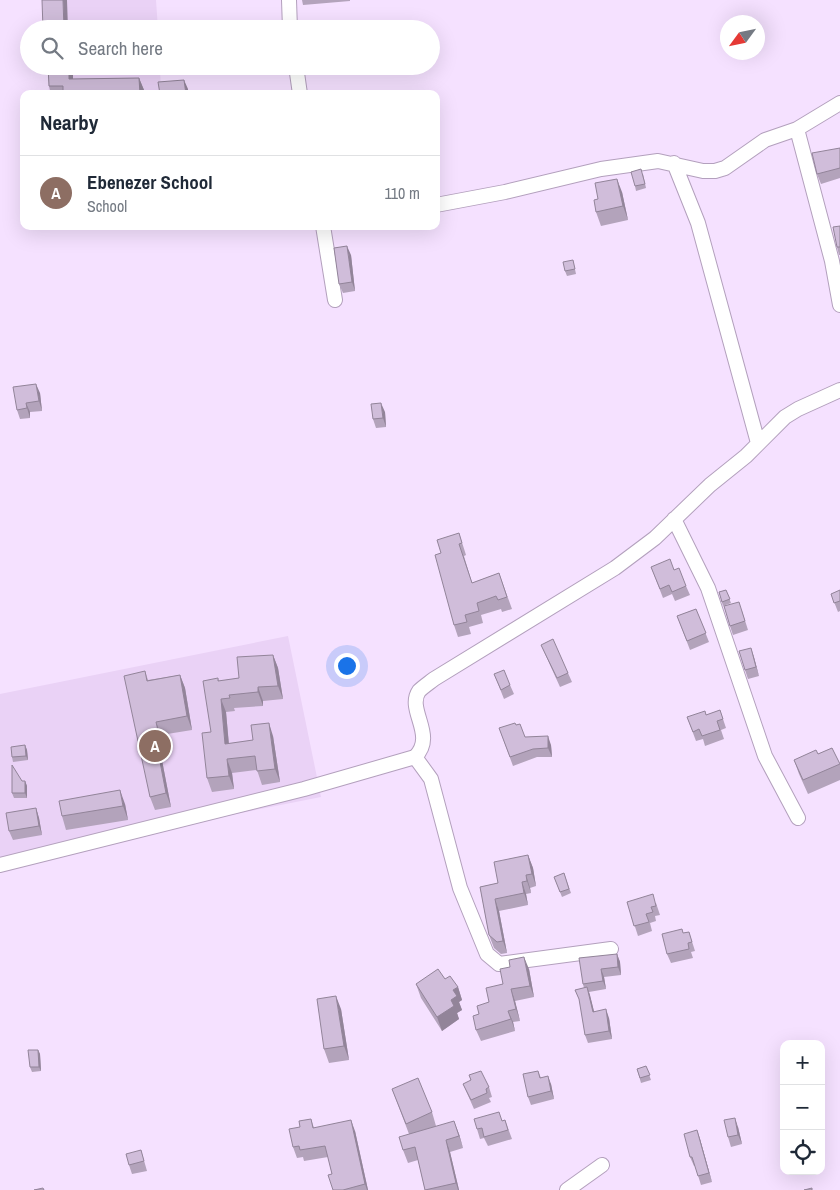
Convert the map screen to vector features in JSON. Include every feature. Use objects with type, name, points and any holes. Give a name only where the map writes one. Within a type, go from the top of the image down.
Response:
[{"type":"street","points":[[289,0],[290,20]]},
{"type":"street","points":[[297,75],[299,90]]},
{"type":"street","points":[[440,204],[505,192],[601,169],[658,161],[715,171],[725,168],[765,140],[797,129],[840,103]]},
{"type":"street","points":[[797,129],[832,261],[840,305]]},
{"type":"street","points":[[674,163],[698,222],[758,444]]},
{"type":"street","points":[[324,230],[335,300]]},
{"type":"street","points":[[0,865],[304,789],[415,757],[422,750],[424,733],[416,703],[418,692],[442,674],[615,568],[674,519],[758,444],[785,417],[840,390]]},
{"type":"street","points":[[674,519],[690,546],[708,588],[765,756],[798,818]]},
{"type":"street","points":[[415,757],[431,779],[460,888],[487,954],[499,964],[611,949]]},
{"type":"street","points":[[567,1190],[602,1165]]},
{"type":"shaded area","points":[[44,0],[156,0],[157,20],[45,20]]},
{"type":"shaded area","points":[[48,75],[160,75],[161,90],[49,90]]},
{"type":"shaded area","points":[[288,636],[321,797],[0,861],[0,694]]},
{"type":"building","points":[[42,0],[63,0],[64,20],[43,20]]},
{"type":"building","points":[[48,75],[69,75],[69,79],[139,78],[140,90],[63,90],[63,86],[49,86]]},
{"type":"building","points":[[184,80],[185,90],[159,90],[158,82]]},
{"type":"building","points":[[840,148],[840,168],[817,174],[812,153]]},
{"type":"building","points":[[641,169],[645,184],[635,186],[631,172]]},
{"type":"building","points":[[617,179],[623,206],[596,212],[594,200],[598,199],[595,183]]},
{"type":"building","points":[[840,226],[840,247],[837,247],[833,227]]},
{"type":"building","points":[[347,246],[352,282],[339,284],[334,248]]},
{"type":"building","points":[[573,260],[575,269],[565,271],[563,262]]},
{"type":"building","points":[[36,384],[39,401],[26,403],[27,408],[17,410],[13,387]]},
{"type":"building","points":[[381,403],[383,418],[373,419],[371,404]]},
{"type":"building","points":[[459,533],[462,543],[459,544],[472,583],[499,573],[507,597],[498,600],[496,596],[477,603],[479,611],[465,615],[467,622],[454,625],[435,555],[441,553],[437,540]]},
{"type":"building","points":[[670,559],[674,570],[679,568],[686,586],[672,592],[669,585],[660,589],[651,567]]},
{"type":"building","points":[[726,590],[730,599],[722,602],[719,592]]},
{"type":"building","points":[[840,590],[840,601],[834,603],[831,594]]},
{"type":"building","points":[[739,602],[745,621],[730,626],[724,606]]},
{"type":"building","points":[[696,609],[706,633],[687,641],[677,616]]},
{"type":"building","points":[[553,639],[568,673],[557,678],[541,645]]},
{"type":"building","points":[[751,648],[756,667],[745,670],[739,651]]},
{"type":"building","points":[[273,655],[278,686],[258,687],[258,692],[229,695],[230,698],[221,699],[225,744],[253,740],[251,725],[269,723],[275,769],[257,771],[255,756],[227,759],[229,776],[207,778],[202,733],[211,732],[203,681],[218,678],[218,681],[239,678],[237,657]]},
{"type":"building","points":[[504,670],[510,685],[501,690],[494,674]]},
{"type":"building","points":[[145,671],[147,681],[180,675],[187,716],[156,722],[159,735],[155,736],[166,793],[150,797],[124,676]]},
{"type":"building","points":[[720,710],[723,719],[717,721],[720,730],[702,736],[699,729],[693,732],[687,717],[705,711],[706,715]]},
{"type":"building","points":[[515,723],[516,725],[520,724],[525,737],[548,736],[548,748],[533,749],[510,757],[499,728]]},
{"type":"building","points":[[25,745],[26,756],[12,757],[11,747]]},
{"type":"building","points":[[832,748],[840,764],[803,780],[794,760],[816,750],[818,754]]},
{"type":"building","points":[[12,765],[22,781],[25,781],[25,793],[12,793]]},
{"type":"building","points":[[120,790],[123,806],[62,816],[59,801]]},
{"type":"building","points":[[36,808],[39,826],[9,831],[6,813]]},
{"type":"building","points":[[528,855],[532,874],[526,875],[527,881],[522,882],[524,893],[495,899],[503,941],[497,942],[489,935],[480,887],[498,883],[494,862]]},
{"type":"building","points":[[564,873],[569,889],[560,892],[554,877]]},
{"type":"building","points":[[653,894],[656,906],[651,907],[653,912],[646,914],[649,922],[634,926],[627,902]]},
{"type":"building","points":[[682,929],[683,933],[689,932],[692,942],[688,943],[689,949],[667,954],[662,934]]},
{"type":"building","points":[[617,954],[618,967],[601,969],[603,981],[583,984],[579,958]]},
{"type":"building","points":[[524,957],[530,986],[511,989],[516,1009],[508,1011],[511,1019],[476,1030],[473,1016],[479,1014],[477,1006],[489,1002],[486,988],[503,984],[500,969],[510,967],[509,960]]},
{"type":"building","points":[[438,969],[445,979],[450,976],[458,987],[453,990],[457,996],[451,1000],[454,1006],[437,1017],[416,984]]},
{"type":"building","points":[[587,987],[593,1012],[606,1009],[609,1031],[585,1035],[579,999],[575,990]]},
{"type":"building","points":[[336,996],[344,1046],[324,1049],[317,999]]},
{"type":"building","points":[[28,1050],[38,1050],[39,1067],[30,1067]]},
{"type":"building","points":[[646,1066],[650,1075],[640,1078],[637,1069]]},
{"type":"building","points":[[481,1071],[489,1087],[486,1089],[487,1093],[471,1100],[463,1084],[471,1080],[469,1075]]},
{"type":"building","points":[[538,1071],[540,1078],[548,1076],[551,1091],[528,1097],[523,1074]]},
{"type":"building","points":[[418,1078],[432,1112],[406,1124],[392,1089]]},
{"type":"building","points":[[499,1112],[502,1121],[505,1120],[508,1130],[484,1137],[482,1128],[477,1129],[474,1119]]},
{"type":"building","points":[[735,1118],[738,1135],[728,1137],[724,1120]]},
{"type":"building","points":[[311,1119],[313,1128],[351,1120],[365,1184],[343,1190],[333,1190],[328,1175],[332,1174],[325,1146],[300,1150],[299,1146],[293,1147],[289,1129],[300,1127],[299,1121]]},
{"type":"building","points":[[454,1121],[459,1136],[446,1140],[456,1183],[425,1190],[415,1147],[403,1150],[399,1137]]},
{"type":"building","points":[[697,1130],[709,1173],[698,1176],[692,1157],[690,1157],[684,1134]]},
{"type":"building","points":[[141,1150],[144,1161],[129,1165],[126,1154]]},
{"type":"place","name":"Ebenezer School","points":[[155,746]]}]
